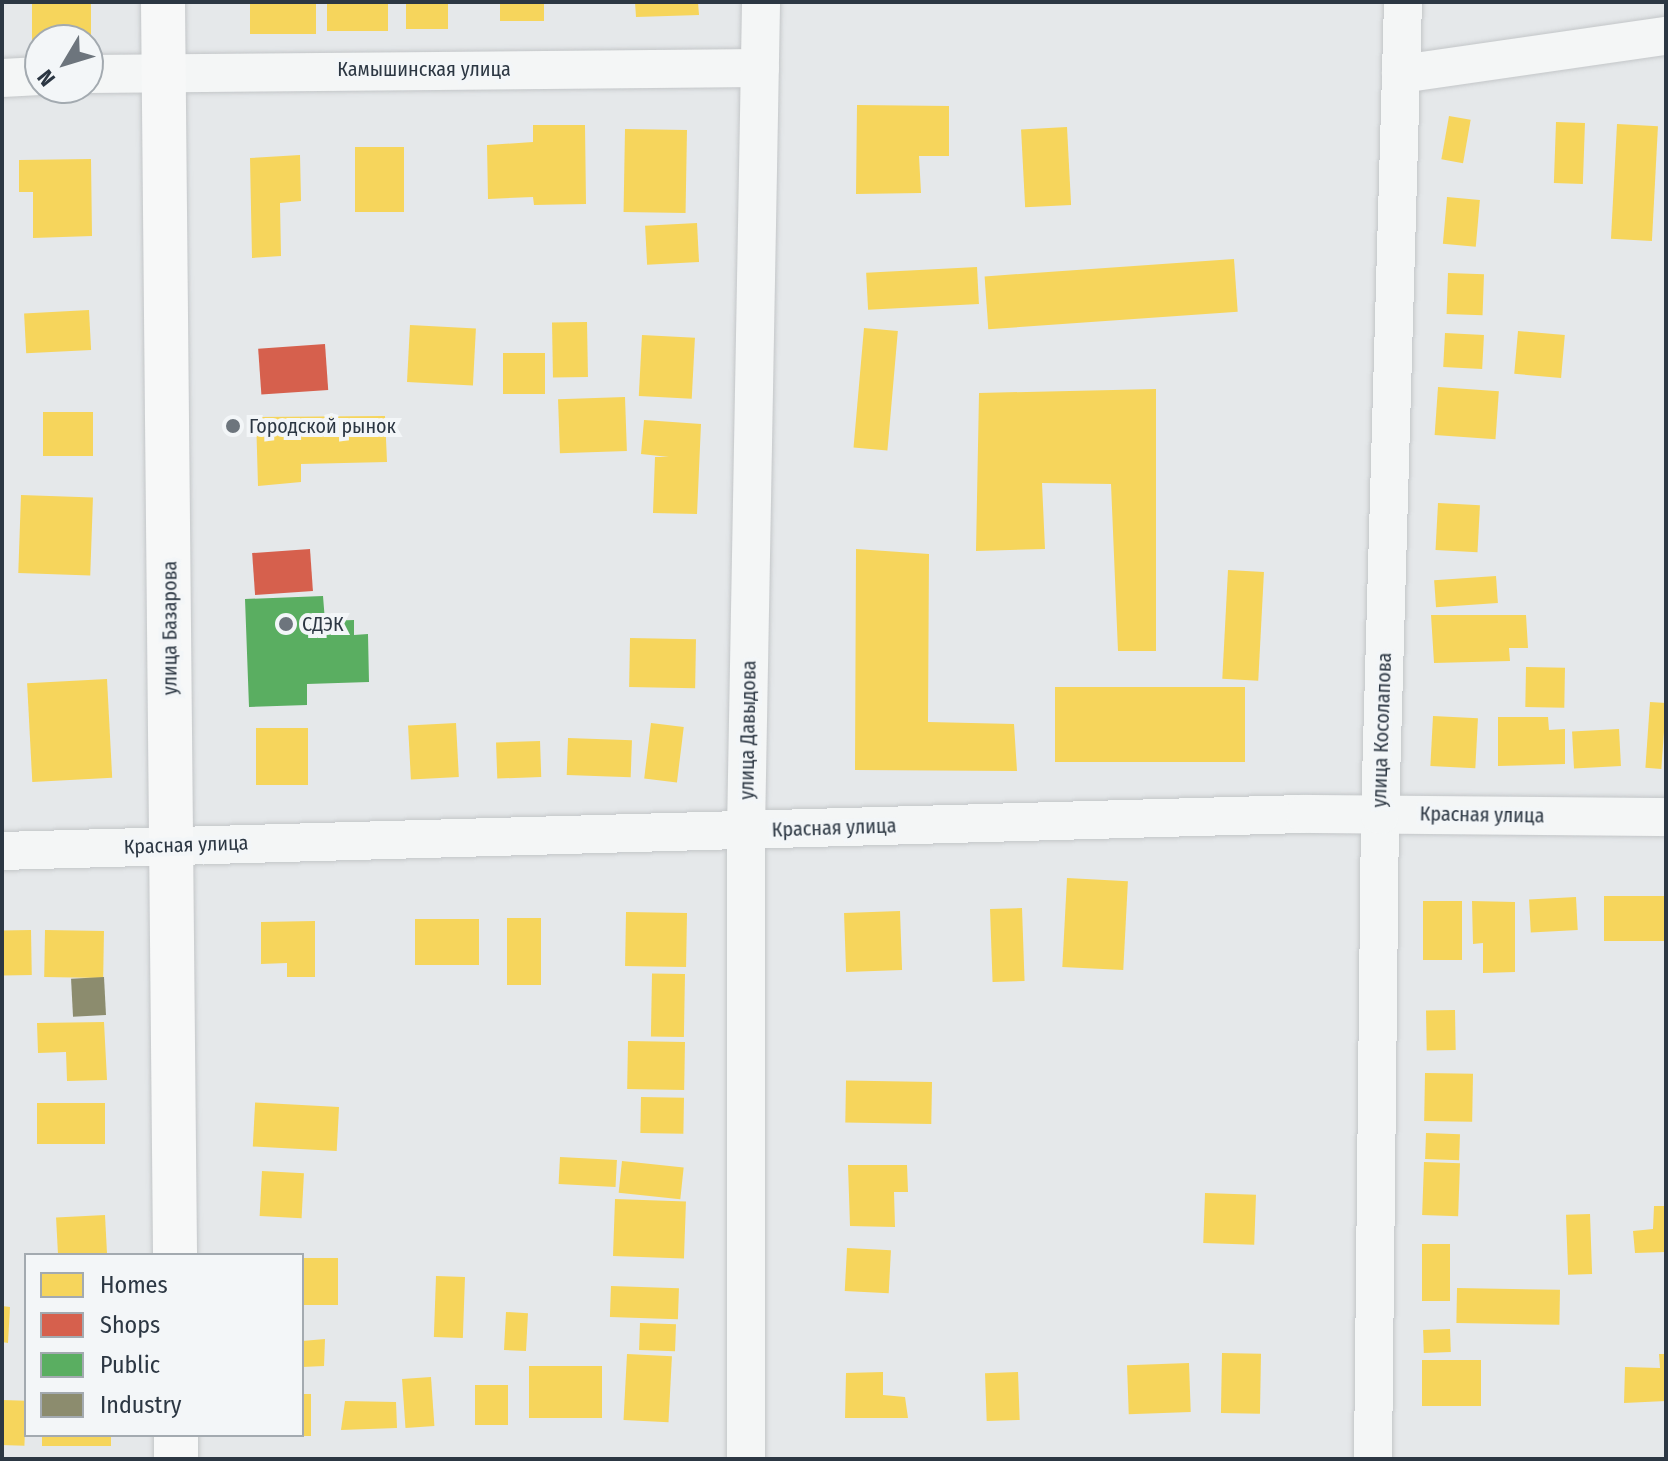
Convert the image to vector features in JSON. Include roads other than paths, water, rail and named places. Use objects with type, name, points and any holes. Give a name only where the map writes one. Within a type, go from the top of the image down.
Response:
[{"type":"main road","name":"улица Базарова","points":[[163,2],[175,1253]]},
{"type":"main road","points":[[176,1437],[176,1459]]},
{"type":"street","name":"улица Давыдова","points":[[746,1459],[746,831],[761,2]]},
{"type":"street","name":"улица Косолапова","points":[[1373,1459],[1380,815],[1403,2]]},
{"type":"street","points":[[1401,74],[1666,36]]},
{"type":"street","name":"Камышинская улица","points":[[104,73],[166,70],[760,68]]},
{"type":"street","points":[[2,78],[24,77]]},
{"type":"street","name":"Красная улица","points":[[2,851],[1380,815],[1666,817]]},
{"type":"street","points":[[1362,1459],[1402,1459]]},
{"type":"place","name":"Городской рынок","points":[[233,426]]},
{"type":"place","name":"СДЭК","points":[[286,624]]}]
